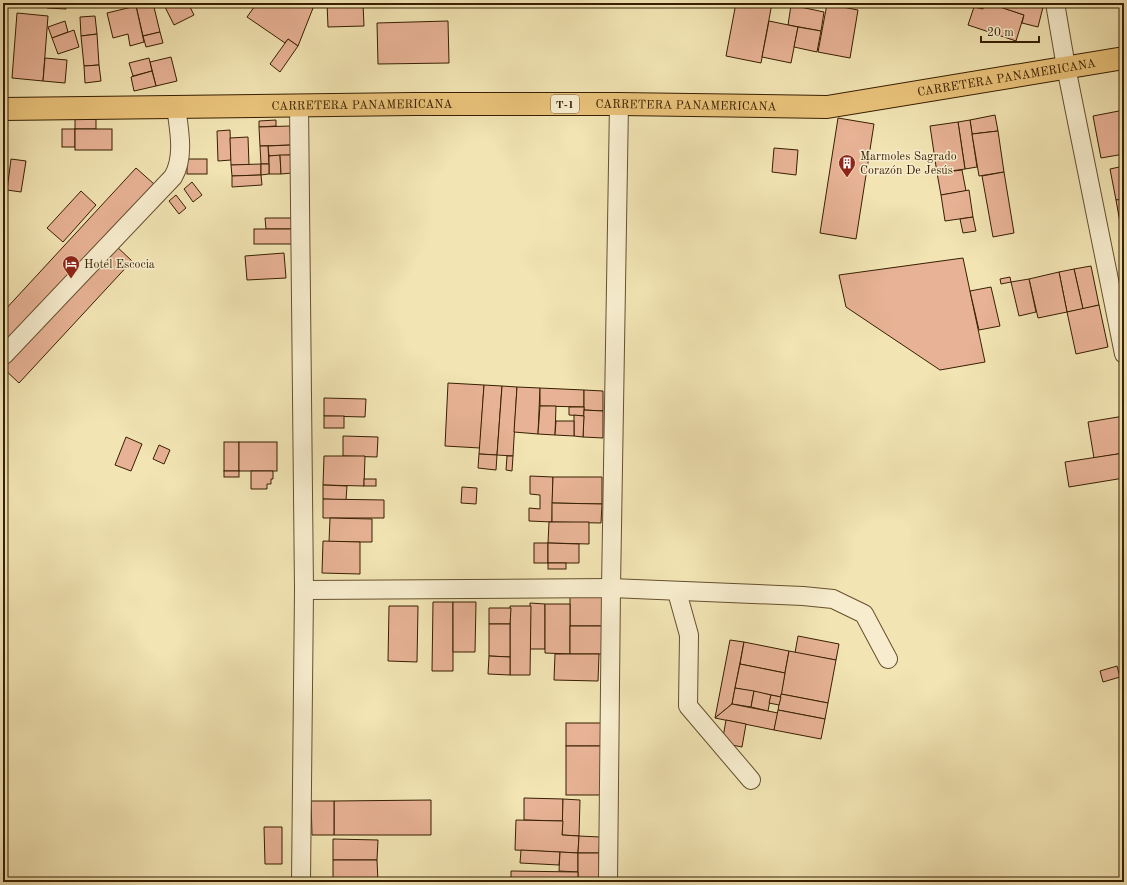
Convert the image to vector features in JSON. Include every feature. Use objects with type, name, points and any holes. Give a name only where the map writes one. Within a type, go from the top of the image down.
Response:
[{"type":"highway","name":"CARRETERA PANAMERICANA","points":[[3,109],[413,104],[619,104],[827,107],[1124,58]]},
{"type":"street","points":[[1055,3],[1066,67],[1124,354]]},
{"type":"street","points":[[608,882],[619,104]]},
{"type":"street","points":[[299,105],[304,590],[301,882]]},
{"type":"street","points":[[4,355],[173,177],[178,169],[180,146],[176,107]]},
{"type":"street","points":[[304,590],[611,588],[677,592],[803,596],[833,599],[864,614],[888,659]]},
{"type":"street","points":[[677,592],[689,635],[688,706],[751,780]]},
{"type":"building","points":[[48,3],[66,3],[66,9],[47,8]]},
{"type":"building","points":[[153,3],[160,32],[143,36],[136,6]]},
{"type":"building","points":[[163,3],[188,3],[194,15],[174,25]]},
{"type":"building","points":[[257,3],[315,3],[298,46],[288,39],[285,43],[247,17]]},
{"type":"building","points":[[327,3],[363,3],[364,26],[328,27]]},
{"type":"building","points":[[736,3],[772,3],[761,63],[726,56]]},
{"type":"building","points":[[779,3],[802,3],[802,7]]},
{"type":"building","points":[[985,3],[1024,15],[1016,41],[968,25],[974,7],[983,9]]},
{"type":"building","points":[[998,3],[1044,3],[1038,27],[1022,23],[1024,15],[997,6]]},
{"type":"building","points":[[827,4],[858,10],[850,58],[818,52]]},
{"type":"building","points":[[791,5],[824,12],[821,31],[788,25]]},
{"type":"building","points":[[136,6],[144,42],[130,46],[128,34],[113,38],[107,13]]},
{"type":"building","points":[[17,13],[48,16],[43,81],[12,78]]},
{"type":"building","points":[[95,16],[97,34],[81,36],[80,17]]},
{"type":"building","points":[[65,21],[68,32],[52,38],[48,27]]},
{"type":"building","points":[[448,21],[449,63],[378,64],[377,23]]},
{"type":"building","points":[[769,21],[798,27],[791,63],[762,57]]},
{"type":"building","points":[[798,27],[821,31],[817,52],[794,47]]},
{"type":"building","points":[[74,30],[79,47],[58,54],[52,38]]},
{"type":"building","points":[[160,32],[163,43],[146,47],[143,36]]},
{"type":"building","points":[[97,34],[99,65],[84,66],[81,36]]},
{"type":"building","points":[[288,39],[298,46],[280,72],[270,64]]},
{"type":"building","points":[[171,57],[177,81],[156,86],[150,62]]},
{"type":"building","points":[[45,58],[67,60],[65,83],[43,81]]},
{"type":"building","points":[[149,58],[152,71],[133,76],[129,63]]},
{"type":"building","points":[[99,65],[101,81],[85,83],[84,66]]},
{"type":"building","points":[[152,71],[156,86],[134,91],[131,77]]},
{"type":"building","points":[[1124,110],[1124,154],[1101,158],[1093,116]]},
{"type":"building","points":[[995,115],[998,131],[972,134],[970,120]]},
{"type":"building","name":"Marmoles Sagrado Corazón De Jesús","points":[[838,118],[874,124],[856,239],[820,233]]},
{"type":"building","points":[[75,119],[96,119],[96,129],[75,129]]},
{"type":"building","points":[[276,120],[276,126],[259,127],[259,121]]},
{"type":"building","points":[[970,120],[977,167],[965,169],[958,122]]},
{"type":"building","points":[[958,122],[965,169],[937,173],[930,126]]},
{"type":"building","points":[[290,126],[291,145],[260,146],[259,127]]},
{"type":"building","points":[[62,129],[75,129],[75,147],[62,147]]},
{"type":"building","points":[[75,129],[112,129],[112,150],[75,150]]},
{"type":"building","points":[[230,130],[231,160],[218,161],[217,131]]},
{"type":"building","points":[[3,131],[7,131],[3,166]]},
{"type":"building","points":[[998,131],[1004,172],[979,176],[972,134]]},
{"type":"building","points":[[248,137],[249,165],[231,165],[230,138]]},
{"type":"building","points":[[291,145],[291,155],[269,156],[268,146]]},
{"type":"building","points":[[260,146],[268,146],[269,164],[261,164]]},
{"type":"building","points":[[774,148],[798,150],[796,175],[772,172]]},
{"type":"building","points":[[280,155],[281,174],[269,174],[269,156]]},
{"type":"building","points":[[280,155],[291,155],[292,173],[281,174]]},
{"type":"building","points":[[11,159],[26,161],[21,192],[7,190]]},
{"type":"building","points":[[187,159],[207,159],[207,174],[187,174]]},
{"type":"building","points":[[261,164],[261,175],[232,176],[231,165]]},
{"type":"building","points":[[261,164],[269,164],[269,174],[261,175]]},
{"type":"building","points":[[1124,166],[1124,199],[1116,200],[1110,169]]},
{"type":"building","points":[[136,168],[154,184],[3,347],[3,312]]},
{"type":"building","points":[[962,170],[966,191],[941,195],[937,173]]},
{"type":"building","points":[[1004,172],[1014,233],[993,237],[982,176]]},
{"type":"building","points":[[261,175],[262,185],[232,187],[232,176]]},
{"type":"building","points":[[192,182],[202,195],[193,202],[184,189]]},
{"type":"building","points":[[969,190],[973,217],[945,221],[941,195]]},
{"type":"building","points":[[81,191],[96,205],[63,242],[47,228]]},
{"type":"building","points":[[176,195],[186,208],[179,214],[169,201]]},
{"type":"building","points":[[1124,199],[1124,227],[1121,228],[1116,200]]},
{"type":"building","points":[[973,217],[976,231],[963,233],[960,219]]},
{"type":"building","points":[[265,218],[293,218],[293,229],[266,229]]},
{"type":"building","points":[[254,229],[293,229],[293,244],[254,244]]},
{"type":"building","points":[[115,245],[132,261],[19,383],[3,368],[3,365]]},
{"type":"building","points":[[284,253],[286,278],[247,280],[245,256]]},
{"type":"building","points":[[963,258],[985,362],[940,370],[846,307],[839,275]]},
{"type":"building","points":[[1091,266],[1099,305],[1083,309],[1074,269]]},
{"type":"building","points":[[1074,269],[1083,309],[1067,312],[1059,272]]},
{"type":"building","points":[[1059,272],[1067,312],[1038,318],[1029,279]]},
{"type":"building","points":[[1010,277],[1011,282],[1001,284],[1000,279]]},
{"type":"building","points":[[1029,279],[1036,312],[1019,316],[1011,282]]},
{"type":"building","points":[[991,287],[1000,326],[979,330],[970,291]]},
{"type":"building","points":[[1099,305],[1108,347],[1076,354],[1067,312]]},
{"type":"building","points":[[448,383],[484,385],[480,448],[445,446]]},
{"type":"building","points":[[484,385],[502,386],[497,455],[479,454]]},
{"type":"building","points":[[502,386],[517,387],[513,456],[497,455]]},
{"type":"building","points":[[517,387],[540,388],[538,434],[514,432]]},
{"type":"building","points":[[540,388],[584,390],[584,407],[540,406]]},
{"type":"building","points":[[584,390],[603,391],[603,411],[584,410]]},
{"type":"building","points":[[324,398],[366,399],[365,417],[324,416]]},
{"type":"building","points":[[540,406],[556,406],[555,435],[538,434]]},
{"type":"building","points":[[569,407],[584,407],[584,416],[569,415]]},
{"type":"building","points":[[584,410],[603,411],[603,438],[583,437]]},
{"type":"building","points":[[574,415],[584,416],[583,437],[574,436]]},
{"type":"building","points":[[324,416],[344,416],[344,428],[324,428]]},
{"type":"building","points":[[1124,416],[1124,453],[1094,458],[1088,422]]},
{"type":"building","points":[[556,421],[574,421],[574,436],[555,435]]},
{"type":"building","points":[[343,436],[378,437],[377,457],[343,456]]},
{"type":"building","points":[[126,437],[142,444],[131,471],[115,465]]},
{"type":"building","points":[[224,442],[239,442],[239,471],[224,471]]},
{"type":"building","points":[[239,442],[277,442],[277,471],[239,471]]},
{"type":"building","points":[[159,445],[170,450],[164,464],[153,459]]},
{"type":"building","points":[[1124,453],[1124,478],[1069,487],[1065,462]]},
{"type":"building","points":[[479,454],[497,455],[496,470],[478,468]]},
{"type":"building","points":[[324,456],[365,456],[364,486],[323,485]]},
{"type":"building","points":[[507,456],[513,456],[512,471],[506,470]]},
{"type":"building","points":[[224,471],[239,471],[239,477],[224,477]]},
{"type":"building","points":[[251,471],[273,471],[273,479],[271,479],[271,484],[267,484],[267,489],[251,489]]},
{"type":"building","points":[[530,476],[553,477],[552,522],[529,521],[529,508],[540,509],[540,495],[530,494]]},
{"type":"building","points":[[553,477],[602,477],[602,504],[552,503]]},
{"type":"building","points":[[364,479],[376,479],[376,486],[364,486]]},
{"type":"building","points":[[323,485],[347,486],[346,500],[323,499]]},
{"type":"building","points":[[462,487],[477,488],[476,504],[461,503]]},
{"type":"building","points":[[323,499],[384,500],[384,518],[323,518]]},
{"type":"building","points":[[552,503],[602,504],[601,523],[552,522]]},
{"type":"building","points":[[330,518],[372,519],[372,542],[329,542]]},
{"type":"building","points":[[549,522],[589,522],[589,544],[548,543]]},
{"type":"building","points":[[323,541],[360,542],[360,574],[322,573]]},
{"type":"building","points":[[534,543],[548,543],[548,563],[534,563]]},
{"type":"building","points":[[548,543],[579,544],[579,563],[548,563]]},
{"type":"building","points":[[548,563],[566,563],[566,569],[548,569]]},
{"type":"building","points":[[570,596],[605,596],[605,626],[570,626]]},
{"type":"building","points":[[433,602],[453,602],[453,671],[432,671]]},
{"type":"building","points":[[453,602],[476,602],[475,652],[453,652]]},
{"type":"building","points":[[530,603],[545,604],[545,649],[530,649]]},
{"type":"building","points":[[545,604],[570,604],[570,654],[545,653]]},
{"type":"building","points":[[389,606],[418,606],[417,662],[388,661]]},
{"type":"building","points":[[510,606],[531,606],[530,675],[510,675]]},
{"type":"building","points":[[489,608],[511,608],[510,624],[489,624]]},
{"type":"building","points":[[489,624],[510,624],[510,657],[489,656]]},
{"type":"building","points":[[570,626],[605,626],[605,654],[570,654]]},
{"type":"building","points":[[798,636],[839,644],[836,660],[795,653]]},
{"type":"building","points":[[730,640],[744,642],[732,704],[715,718]]},
{"type":"building","points":[[744,642],[789,651],[785,673],[740,664]]},
{"type":"building","points":[[789,651],[836,660],[828,703],[781,694]]},
{"type":"building","points":[[555,654],[599,654],[598,681],[554,680]]},
{"type":"building","points":[[489,656],[510,657],[510,675],[488,674]]},
{"type":"building","points":[[740,664],[785,673],[781,697],[735,688]]},
{"type":"building","points":[[1117,666],[1120,677],[1103,682],[1100,671]]},
{"type":"building","points":[[735,688],[754,691],[751,707],[732,704]]},
{"type":"building","points":[[754,691],[771,695],[768,711],[751,707]]},
{"type":"building","points":[[781,694],[828,703],[825,719],[778,710]]},
{"type":"building","points":[[771,695],[781,697],[779,705],[769,703]]},
{"type":"building","points":[[732,704],[778,713],[774,730],[715,718]]},
{"type":"building","points":[[778,710],[825,719],[821,739],[774,730]]},
{"type":"building","points":[[726,720],[746,724],[742,747],[722,743]]},
{"type":"building","points":[[566,723],[604,723],[604,746],[566,746]]},
{"type":"building","points":[[566,746],[604,746],[604,795],[566,795]]},
{"type":"building","points":[[524,798],[563,799],[563,821],[524,820]]},
{"type":"building","points":[[563,799],[580,800],[579,836],[562,835]]},
{"type":"building","points":[[431,800],[431,835],[334,835],[334,801]]},
{"type":"building","points":[[311,801],[334,801],[334,835],[312,835]]},
{"type":"building","points":[[516,820],[563,821],[562,835],[579,836],[578,853],[515,850]]},
{"type":"building","points":[[264,827],[282,827],[282,864],[265,864]]},
{"type":"building","points":[[579,836],[600,837],[599,853],[578,853]]},
{"type":"building","points":[[333,839],[378,840],[377,860],[333,860]]},
{"type":"building","points":[[521,850],[560,852],[559,865],[520,863]]},
{"type":"building","points":[[560,852],[578,853],[578,872],[559,871]]},
{"type":"building","points":[[578,853],[599,853],[599,881],[578,881]]},
{"type":"building","points":[[333,860],[377,860],[378,882],[333,882]]},
{"type":"building","points":[[511,871],[578,872],[578,881],[511,880]]},
{"type":"building","points":[[470,879],[509,880],[509,882],[470,882]]},
{"type":"building","points":[[543,880],[571,881],[571,882],[543,882]]},
{"type":"place","name":"Marmoles Sagrado Corazón De Jesús","points":[[847,178]]},
{"type":"place","name":"Hotel Escocia","points":[[71,279]]}]
